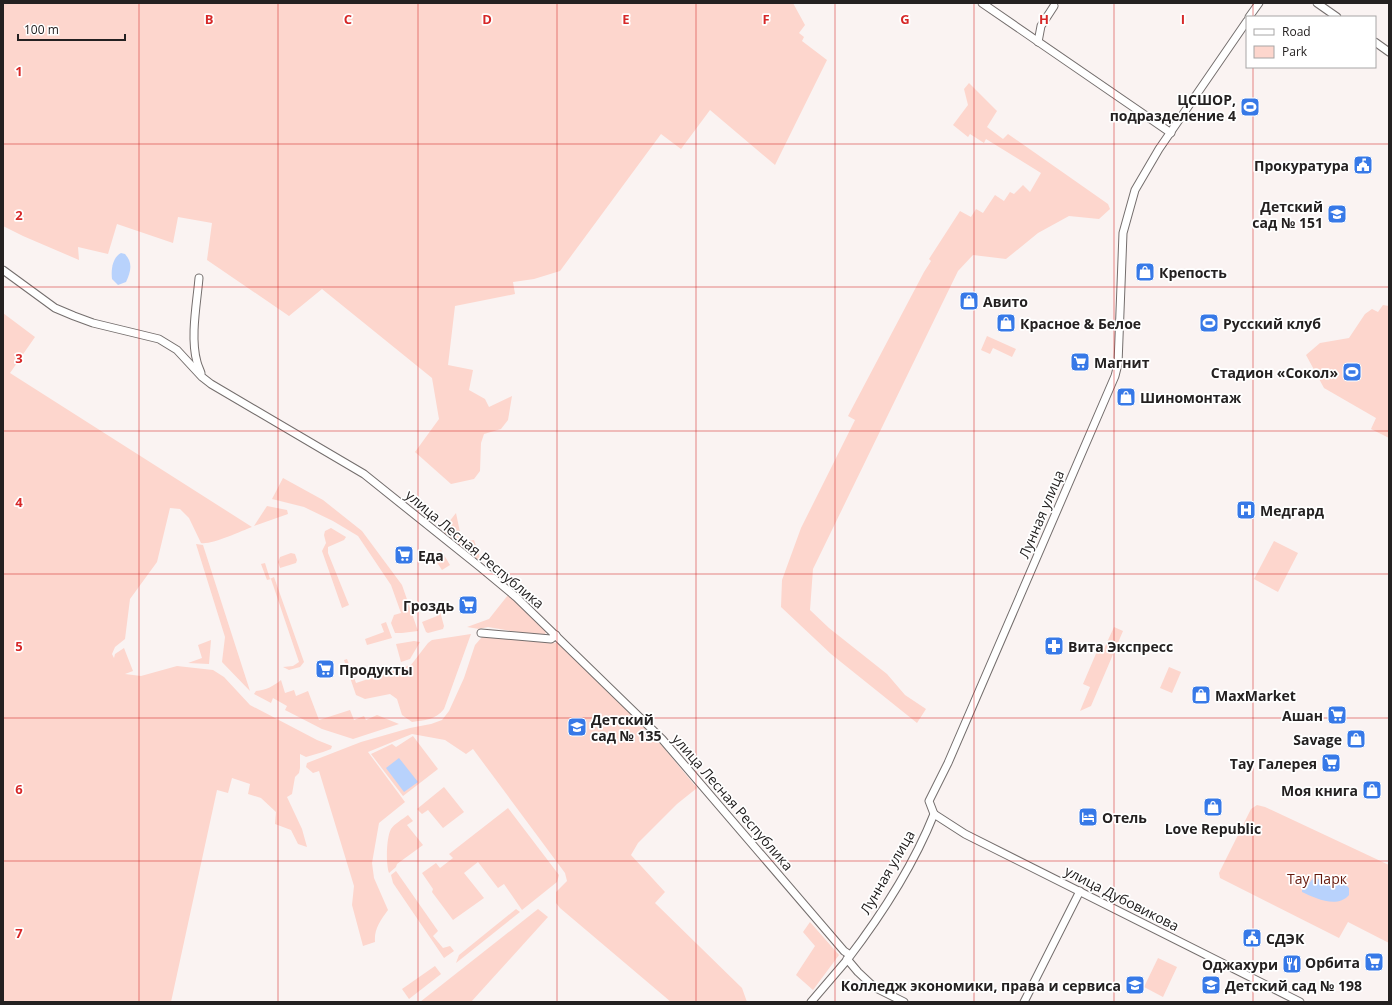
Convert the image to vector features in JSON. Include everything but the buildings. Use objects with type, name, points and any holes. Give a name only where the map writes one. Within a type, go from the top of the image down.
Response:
[{"type":"street","points":[[982,3],[1171,133]]},
{"type":"street","points":[[1251,16],[1259,3]]},
{"type":"street","points":[[1316,3],[1336,16]]},
{"type":"street","points":[[1038,42],[1041,26],[1054,6]]},
{"type":"street","name":"Лунная улица","points":[[812,1002],[849,957],[879,914],[916,854],[934,814],[929,801],[948,763],[1115,376],[1118,364],[1123,233],[1135,190],[1159,150],[1246,22]]},
{"type":"street","points":[[1376,43],[1389,52]]},
{"type":"street","name":"улица Лесная Республика","points":[[3,270],[55,308],[93,324],[159,339],[177,350],[202,377],[211,384],[364,474],[480,567],[516,597],[662,739],[844,951],[858,972],[874,987],[904,1002]]},
{"type":"street","points":[[199,278],[194,348],[196,361],[202,377]]},
{"type":"street","points":[[481,633],[551,639],[556,635]]},
{"type":"street","name":"улица Дубовикова","points":[[934,814],[965,834],[1300,1002]]},
{"type":"street","points":[[1024,1002],[1080,891]]},
{"type":"green space","points":[[3,3],[793,3],[805,25],[799,33],[804,37],[802,41],[827,60],[775,165],[710,110],[681,149],[661,134],[560,271],[534,279],[513,282],[515,294],[455,306],[448,365],[473,370],[469,390],[485,399],[489,407],[512,396],[508,420],[501,429],[484,434],[481,443],[480,471],[474,479],[451,484],[415,452],[439,419],[432,378],[322,289],[289,316],[207,260],[212,223],[178,217],[173,243],[117,224],[108,254],[78,247],[79,260],[3,226]]},
{"type":"green space","points":[[969,83],[997,111],[987,127],[1003,139],[1008,134],[1108,204],[1110,209],[1099,219],[1069,216],[1038,233],[1006,259],[973,255],[958,271],[813,569],[810,610],[829,628],[887,674],[905,695],[926,709],[917,723],[831,654],[781,607],[782,580],[801,528],[855,420],[848,416],[931,261],[929,259],[960,211],[971,217],[976,209],[983,213],[995,195],[1004,201],[1010,192],[1014,194],[1023,185],[1030,192],[1041,173],[986,139],[984,143],[970,134],[968,137],[953,125],[968,105],[964,89]]},
{"type":"green space","name":"Стадион «Сокол»","points":[[1383,305],[1389,306],[1389,438],[1371,429],[1376,418],[1324,388],[1306,355],[1320,343],[1349,338],[1365,314],[1372,309],[1378,312]]},
{"type":"green space","points":[[3,313],[35,337],[10,373],[252,527],[219,540],[201,543],[189,518],[180,509],[170,508],[157,562],[130,599],[125,639],[115,647],[112,654],[114,658],[115,654],[124,648],[133,671],[125,674],[141,676],[177,666],[213,670],[224,677],[250,705],[317,740],[332,746],[331,749],[306,757],[300,754],[299,773],[295,777],[292,794],[287,797],[302,829],[307,847],[298,844],[291,830],[275,824],[276,812],[261,798],[248,794],[250,784],[232,778],[228,793],[217,790],[171,1002],[3,1002]]},
{"type":"green space","points":[[987,336],[1016,349],[1012,357],[993,348],[990,354],[981,350]]},
{"type":"green space","points":[[283,478],[323,500],[362,531],[402,585],[418,631],[395,633],[391,623],[394,615],[401,613],[391,585],[358,536],[333,521],[304,507],[272,499]]},
{"type":"green space","points":[[267,506],[287,510],[288,514],[254,526]]},
{"type":"green space","points":[[456,513],[462,542],[474,540],[480,558],[477,560],[441,532]]},
{"type":"green space","points":[[331,528],[346,537],[344,540],[328,547],[328,553],[349,605],[342,608],[322,551],[326,543],[324,535],[325,531]]},
{"type":"green space","points":[[1274,541],[1298,553],[1278,592],[1254,579]]},
{"type":"green space","points":[[196,544],[203,545],[250,691],[222,662],[225,637]]},
{"type":"green space","points":[[441,550],[450,565],[442,570],[432,555]]},
{"type":"green space","points":[[291,553],[295,554],[297,560],[296,563],[280,568],[278,562],[280,557]]},
{"type":"green space","points":[[265,563],[270,579],[274,577],[304,662],[300,667],[289,670],[283,667],[293,666],[299,662],[271,579],[267,580],[261,564]]},
{"type":"green space","points":[[508,595],[541,625],[546,632],[545,634],[529,634],[488,627],[479,629],[467,627],[489,619]]},
{"type":"green space","points":[[439,608],[444,626],[443,629],[428,633],[426,632],[422,622],[437,616],[436,609]]},
{"type":"green space","points":[[386,622],[392,638],[367,645],[365,639],[384,632],[381,624]]},
{"type":"green space","points":[[1114,627],[1123,631],[1091,706],[1080,711],[1090,687],[1083,684],[1098,649],[1103,651]]},
{"type":"green space","points":[[471,634],[444,709],[441,713],[425,720],[412,722],[402,715],[397,699],[390,694],[365,699],[356,695],[344,660],[347,659],[356,683],[411,665],[432,640]]},
{"type":"green space","points":[[482,637],[557,643],[562,645],[659,742],[697,788],[677,804],[638,843],[631,855],[665,892],[655,903],[742,988],[747,1002],[671,1002],[556,903],[556,892],[567,881],[565,873],[473,749],[466,754],[445,740],[412,734],[368,752],[405,802],[379,823],[372,863],[374,878],[388,910],[377,929],[375,942],[363,946],[352,905],[354,886],[319,771],[313,773],[306,767],[307,763],[361,742],[442,720],[449,711],[464,678],[475,645]]},
{"type":"green space","points":[[211,640],[209,664],[188,663],[202,658],[198,645]]},
{"type":"green space","points":[[414,641],[420,642],[410,659],[401,662],[396,644]]},
{"type":"green space","points":[[1169,667],[1181,672],[1172,693],[1160,688]]},
{"type":"green space","points":[[281,680],[285,693],[294,690],[296,696],[308,691],[319,720],[350,710],[354,720],[364,716],[366,720],[377,715],[399,724],[353,739],[322,729],[285,710],[287,706],[273,698],[271,703],[254,694],[256,691],[270,687]]},
{"type":"green space","points":[[413,736],[438,769],[403,796],[371,754],[392,744],[396,747]]},
{"type":"green space","points":[[444,787],[464,812],[443,828],[428,810],[422,814],[417,809]]},
{"type":"green space","name":"Тау Парк","points":[[1257,805],[1265,807],[1389,865],[1389,943],[1348,922],[1339,938],[1220,878],[1219,873],[1251,809]]},
{"type":"green space","points":[[508,808],[559,875],[557,882],[522,910],[504,884],[498,888],[478,862],[464,873],[484,898],[453,920],[432,892],[433,889],[422,873],[436,863],[440,868],[453,858],[449,854]]},
{"type":"green space","points":[[408,815],[413,821],[407,825],[423,845],[397,864],[396,867],[389,873],[387,851],[389,833],[394,825]]},
{"type":"green space","points":[[396,871],[438,931],[433,936],[443,948],[450,946],[454,951],[444,958],[393,883],[391,875]]},
{"type":"green space","points":[[516,909],[520,912],[456,963],[459,955]]},
{"type":"green space","points":[[538,909],[548,917],[471,1002],[420,1002]]},
{"type":"green space","points":[[810,922],[839,955],[813,990],[796,975],[815,946],[803,932]]},
{"type":"green space","points":[[1158,958],[1177,967],[1163,997],[1144,987]]},
{"type":"green space","points":[[435,966],[441,974],[409,999],[402,989]]},
{"type":"water","points":[[121,253],[128,257],[130,267],[126,282],[118,285],[112,279],[112,268],[114,261]]},
{"type":"water","points":[[399,758],[418,782],[404,792],[386,768]]},
{"type":"water","points":[[1313,878],[1327,882],[1344,883],[1349,888],[1349,895],[1344,899],[1332,902],[1319,899],[1302,892],[1302,889],[1308,885]]},
{"type":"place","name":"ЦСШОР, подразделение 4","points":[[1250,107]]},
{"type":"place","name":"Прокуратура","points":[[1363,165]]},
{"type":"place","name":"Детский сад № 151","points":[[1337,214]]},
{"type":"place","name":"Крепость","points":[[1145,272]]},
{"type":"place","name":"Авито","points":[[969,301]]},
{"type":"place","name":"Красное & Белое","points":[[1006,323]]},
{"type":"place","name":"Русский клуб","points":[[1209,323]]},
{"type":"place","name":"Магнит","points":[[1080,362]]},
{"type":"place","name":"Стадион «Сокол»","points":[[1352,372]]},
{"type":"place","name":"Шиномонтаж","points":[[1126,397]]},
{"type":"place","name":"Медгард","points":[[1246,510]]},
{"type":"place","name":"Еда","points":[[404,555]]},
{"type":"place","name":"Гроздь","points":[[468,605]]},
{"type":"place","name":"Вита Экспресс","points":[[1054,646]]},
{"type":"place","name":"Продукты","points":[[325,669]]},
{"type":"place","name":"MaxMarket","points":[[1201,695]]},
{"type":"place","name":"Ашан","points":[[1337,715]]},
{"type":"place","name":"Детский сад № 135","points":[[577,727]]},
{"type":"place","name":"Savage","points":[[1356,739]]},
{"type":"place","name":"Тау Галерея","points":[[1331,763]]},
{"type":"place","name":"Моя книга","points":[[1372,790]]},
{"type":"place","name":"Love Republic","points":[[1213,807]]},
{"type":"place","name":"Отель","points":[[1088,817]]},
{"type":"place","name":"СДЭК","points":[[1252,938]]},
{"type":"place","name":"Орбита","points":[[1374,962]]},
{"type":"place","name":"Оджахури","points":[[1292,964]]},
{"type":"place","name":"Колледж экономики, права и сервиса","points":[[1135,985]]},
{"type":"place","name":"Детский сад № 198","points":[[1211,985]]}]
